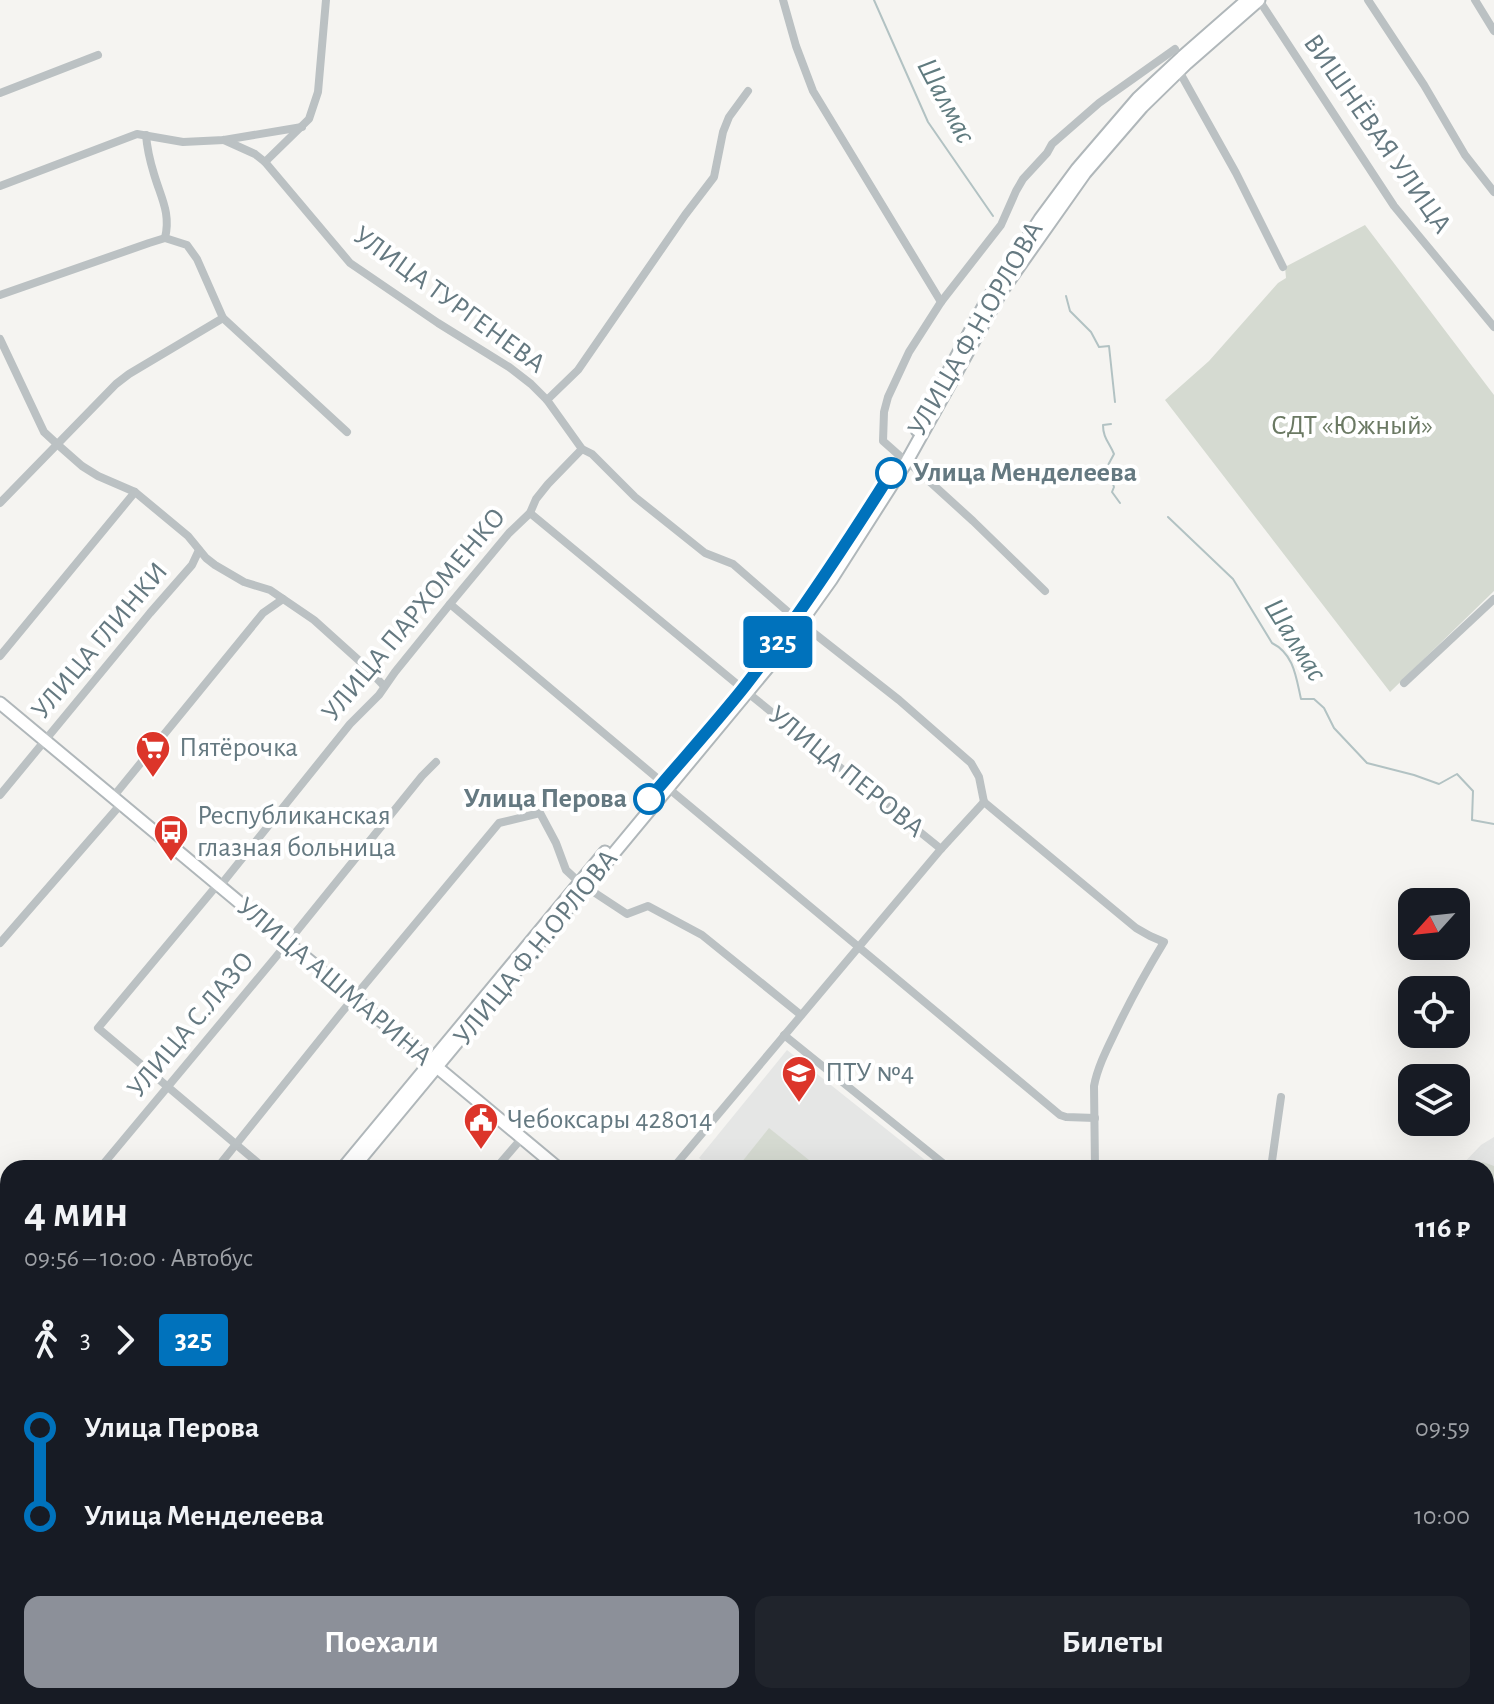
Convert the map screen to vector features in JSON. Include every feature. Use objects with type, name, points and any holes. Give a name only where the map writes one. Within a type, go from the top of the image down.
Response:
[{"type":"street","points":[[265,162],[309,119],[318,92],[326,0]]},
{"type":"street","points":[[783,0],[813,91],[941,302]]},
{"type":"street","name":"УЛИЦА Ф.Н.ОРЛОВА","points":[[359,1160],[434,1065],[746,691],[798,621],[863,531],[1001,292],[1114,137],[1179,61],[1247,0]]},
{"type":"street","name":"УЛИЦА Ф.Н.ОРЛОВА","points":[[1179,61],[1259,0]]},
{"type":"street","name":"ВИШНЁВАЯ УЛИЦА","points":[[1259,0],[1394,206],[1494,327]]},
{"type":"street","points":[[1368,0],[1465,155],[1494,192]]},
{"type":"street","points":[[1475,0],[1494,31]]},
{"type":"street","points":[[0,93],[98,55]]},
{"type":"street","points":[[1045,591],[973,521],[883,441],[888,397],[909,352],[941,302],[1001,225],[1023,179],[1052,144],[1099,103],[1179,61],[1283,267]]},
{"type":"street","points":[[547,400],[578,370],[707,188],[714,177],[729,117],[748,91]]},
{"type":"street","points":[[0,186],[131,135],[183,142],[224,140],[302,127]]},
{"type":"street","points":[[146,135],[153,173],[167,213],[165,238]]},
{"type":"street","name":"УЛИЦА ТУРГЕНЕВА","points":[[224,140],[265,162],[350,263],[531,384],[547,400],[582,449],[592,454],[635,497],[705,553],[733,564],[798,621],[899,700],[971,763],[979,777],[984,802]]},
{"type":"street","points":[[0,295],[165,238],[179,242],[192,250],[223,318],[347,432]]},
{"type":"street","points":[[0,503],[116,384],[223,318]]},
{"type":"street","points":[[0,339],[44,432],[57,444],[98,476],[135,492],[188,536],[215,565],[244,582],[270,590],[314,620],[384,686]]},
{"type":"street","name":"УЛИЦА ПАРХОМЕНКО","points":[[169,1087],[98,1028],[350,724],[379,695],[509,533],[530,513],[536,499],[582,449]]},
{"type":"street","points":[[0,656],[135,492]]},
{"type":"street","name":"УЛИЦА ПЕРОВА","points":[[530,513],[941,849]]},
{"type":"street","name":"УЛИЦА ГЛИНКИ","points":[[0,795],[192,565],[199,550]]},
{"type":"street","points":[[0,943],[263,613],[283,599]]},
{"type":"street","points":[[1404,683],[1494,599]]},
{"type":"street","points":[[450,604],[1060,1115],[1095,1118]]},
{"type":"street","name":"УЛИЦА АШМАРИНА","points":[[0,703],[548,1160]]},
{"type":"street","name":"УЛИЦА С.ЛАЗО","points":[[107,1160],[436,762]]},
{"type":"street","points":[[680,1160],[859,945],[984,802],[1136,928],[1164,942],[1141,978],[1096,1079],[1095,1160]]},
{"type":"street","points":[[224,1160],[499,823],[540,813],[571,876],[627,914],[648,906],[702,935],[801,1015]]},
{"type":"street","points":[[784,1035],[939,1160]]},
{"type":"street","name":"УЛИЦА Ф.Н.ОРЛОВА","points":[[350,1160],[434,1065]]},
{"type":"street","points":[[169,1087],[254,1160]]},
{"type":"street","points":[[1272,1160],[1281,1097]]},
{"type":"street","points":[[503,1160],[522,1138]]},
{"type":"shaded area","name":"ПТУ №4","points":[[787,1050],[925,1160],[701,1160],[699,1158]]},
{"type":"shaded area","points":[[1494,1137],[1494,1160],[1467,1160]]},
{"type":"green space","name":"СДТ «Южный»","points":[[1365,225],[1494,395],[1494,591],[1390,692],[1165,400],[1209,361],[1278,283],[1286,278],[1285,267]]},
{"type":"green space","points":[[769,1128],[809,1160],[743,1160]]},
{"type":"waterway","name":"Шалмас","points":[[874,0],[928,122],[993,216]]},
{"type":"waterway","name":"Шалмас","points":[[1066,296],[1070,311],[1091,332],[1099,347],[1109,346],[1115,402]]},
{"type":"waterway","name":"Шалмас","points":[[1111,424],[1103,425],[1114,454],[1107,467],[1114,487],[1112,492],[1120,503]]},
{"type":"waterway","name":"Шалмас","points":[[1168,517],[1233,579],[1272,643],[1290,660],[1301,699],[1314,699],[1324,708],[1334,728],[1367,763],[1439,784],[1457,774],[1473,791],[1472,820],[1494,824]]},
{"type":"bus line","name":"325","points":[[649,799],[769,655],[891,473]]},
{"type":"place","name":"Улица Менделеева","points":[[891,473]]},
{"type":"place","name":"Пятёрочка","points":[[153,779]]},
{"type":"place","name":"Улица Перова","points":[[649,799]]},
{"type":"place","name":"Республиканская глазная больница","points":[[171,863]]},
{"type":"place","name":"ПТУ №4","points":[[799,1104]]},
{"type":"place","name":"Чебоксары 428014","points":[[481,1151]]}]
